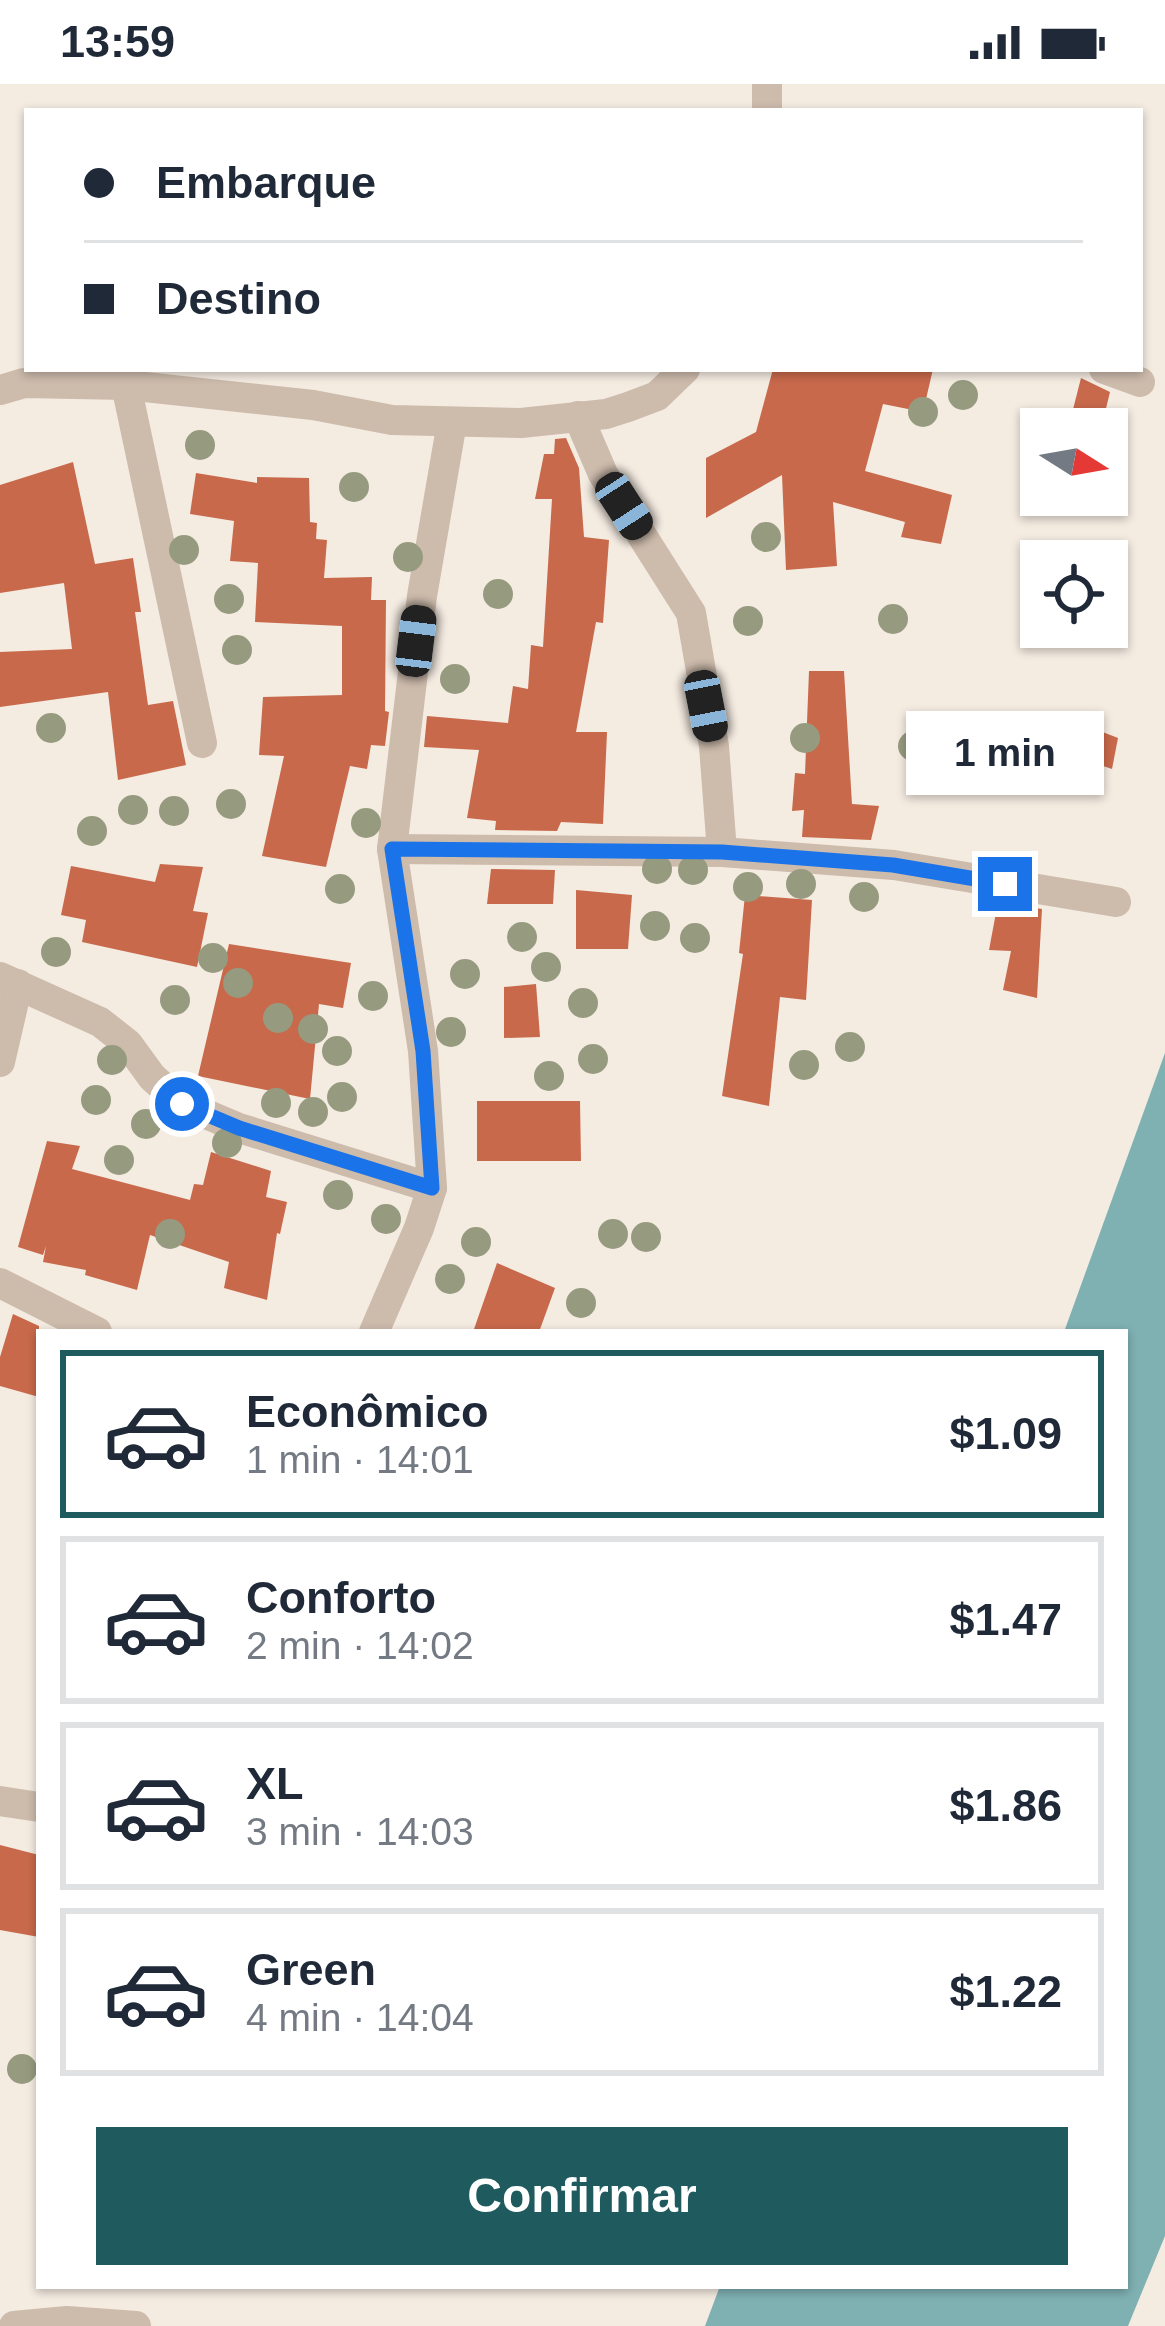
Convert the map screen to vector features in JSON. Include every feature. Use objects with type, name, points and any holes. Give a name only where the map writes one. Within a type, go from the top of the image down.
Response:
[{"type":"street","points":[[0,390],[24,383],[125,385],[313,405],[392,420],[521,423],[606,414],[657,396],[682,372]]},
{"type":"street","points":[[1112,372],[1140,382]]},
{"type":"street","points":[[125,385],[202,743]]},
{"type":"street","points":[[578,416],[603,474],[691,614],[714,746],[722,852]]},
{"type":"street","points":[[375,1329],[432,1188],[423,1051],[392,849],[422,596],[452,422]]},
{"type":"street","points":[[392,849],[722,852],[893,865],[1116,902]]},
{"type":"street","points":[[0,1062],[9,981],[100,1022],[128,1044],[152,1077],[182,1104],[239,1128],[432,1188]]},
{"type":"street","points":[[0,1283],[91,1329]]},
{"type":"street","points":[[0,1801],[36,1807]]},
{"type":"street","points":[[14,2326],[68,2321],[136,2326]]},
{"type":"water","points":[[1165,1053],[1165,2236],[1128,2326],[705,2326],[719,2289],[1128,2289],[1128,1329],[1065,1329]]},
{"type":"building","points":[[772,372],[932,372],[923,412],[883,404],[865,471],[952,495],[941,544],[901,537],[905,522],[833,502],[837,566],[786,570],[782,475],[706,518],[706,458],[756,432]]},
{"type":"building","points":[[1081,378],[1110,392],[1106,408],[1073,408]]},
{"type":"building","points":[[566,438],[579,468],[584,537],[609,540],[603,623],[596,622],[576,732],[607,732],[603,824],[561,822],[557,831],[495,830],[496,821],[467,818],[479,750],[424,747],[427,716],[508,723],[513,686],[528,689],[531,645],[543,647],[552,499],[535,499],[544,454],[554,454],[555,439]]},
{"type":"building","points":[[73,462],[95,564],[133,558],[148,705],[173,701],[186,765],[118,780],[108,692],[0,707],[0,652],[72,649],[64,583],[0,593],[0,485]]},
{"type":"building","points":[[196,473],[257,483],[257,477],[309,478],[310,522],[317,523],[316,539],[327,540],[324,578],[372,577],[371,600],[386,600],[385,711],[389,712],[385,746],[371,745],[367,769],[350,766],[326,867],[262,856],[284,756],[259,755],[263,697],[342,695],[342,626],[255,622],[258,563],[230,561],[234,521],[190,514]]},
{"type":"building","points":[[809,671],[844,671],[852,804],[879,806],[871,840],[802,837],[804,810],[792,811],[795,773],[805,774]]},
{"type":"building","points":[[1054,713],[1118,738],[1112,769],[1044,746]]},
{"type":"building","points":[[160,864],[203,867],[193,911],[208,913],[197,967],[82,942],[86,920],[61,915],[71,866],[155,882]]},
{"type":"building","points":[[491,869],[555,870],[553,904],[487,904]]},
{"type":"building","points":[[576,890],[632,895],[628,949],[576,949]]},
{"type":"building","points":[[745,895],[812,900],[806,1000],[780,997],[769,1106],[722,1096],[743,954],[739,953]]},
{"type":"building","points":[[998,902],[1042,909],[1037,998],[1003,990],[1011,951],[989,950]]},
{"type":"building","points":[[229,944],[351,963],[343,1008],[319,1004],[310,1099],[198,1076]]},
{"type":"building","points":[[536,984],[540,1037],[504,1038],[504,987]]},
{"type":"building","points":[[477,1101],[580,1101],[581,1161],[477,1161]]},
{"type":"building","points":[[47,1141],[80,1146],[72,1169],[190,1200],[194,1184],[203,1185],[211,1152],[271,1171],[266,1197],[287,1202],[267,1300],[224,1288],[229,1262],[150,1235],[137,1290],[85,1275],[86,1270],[43,1262],[46,1246],[43,1255],[18,1247]]},
{"type":"building","points":[[497,1263],[555,1288],[540,1329],[474,1329]]},
{"type":"building","points":[[13,1314],[39,1326],[36,1396],[0,1386],[0,1357]]},
{"type":"building","points":[[0,1845],[36,1854],[36,1936],[0,1930]]},
{"type":"route","points":[[182,1104],[239,1128],[432,1188],[423,1051],[392,849],[722,852],[893,865],[1005,884]]}]
